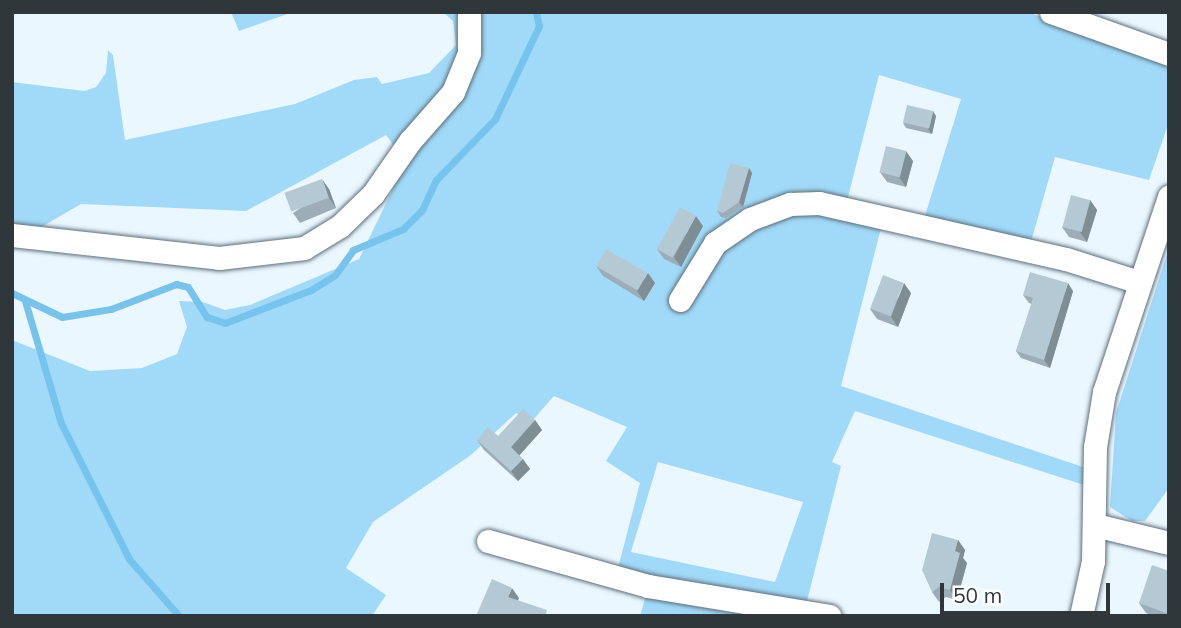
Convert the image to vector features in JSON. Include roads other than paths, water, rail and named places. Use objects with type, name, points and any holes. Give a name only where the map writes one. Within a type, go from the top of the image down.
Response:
[{"type":"street","points":[[12,235],[219,258],[304,248],[340,226],[373,194],[410,141],[453,92],[469,53],[469,12]]},
{"type":"street","points":[[1051,12],[1169,54]]},
{"type":"street","points":[[1081,616],[1095,524],[1095,447],[1104,392],[1169,197]]},
{"type":"street","points":[[680,300],[715,243],[750,219],[790,204],[819,203],[1066,259],[1139,282]]},
{"type":"street","points":[[1095,524],[1169,543]]},
{"type":"street","points":[[488,541],[648,586],[830,616]]},
{"type":"waterway","points":[[12,293],[62,317],[111,309],[176,284],[188,287],[207,317],[225,323],[311,290],[335,275],[353,250],[403,229],[422,210],[436,180],[495,119],[539,26],[536,12]]},
{"type":"waterway","points":[[25,301],[61,423],[129,559],[179,616]]}]
